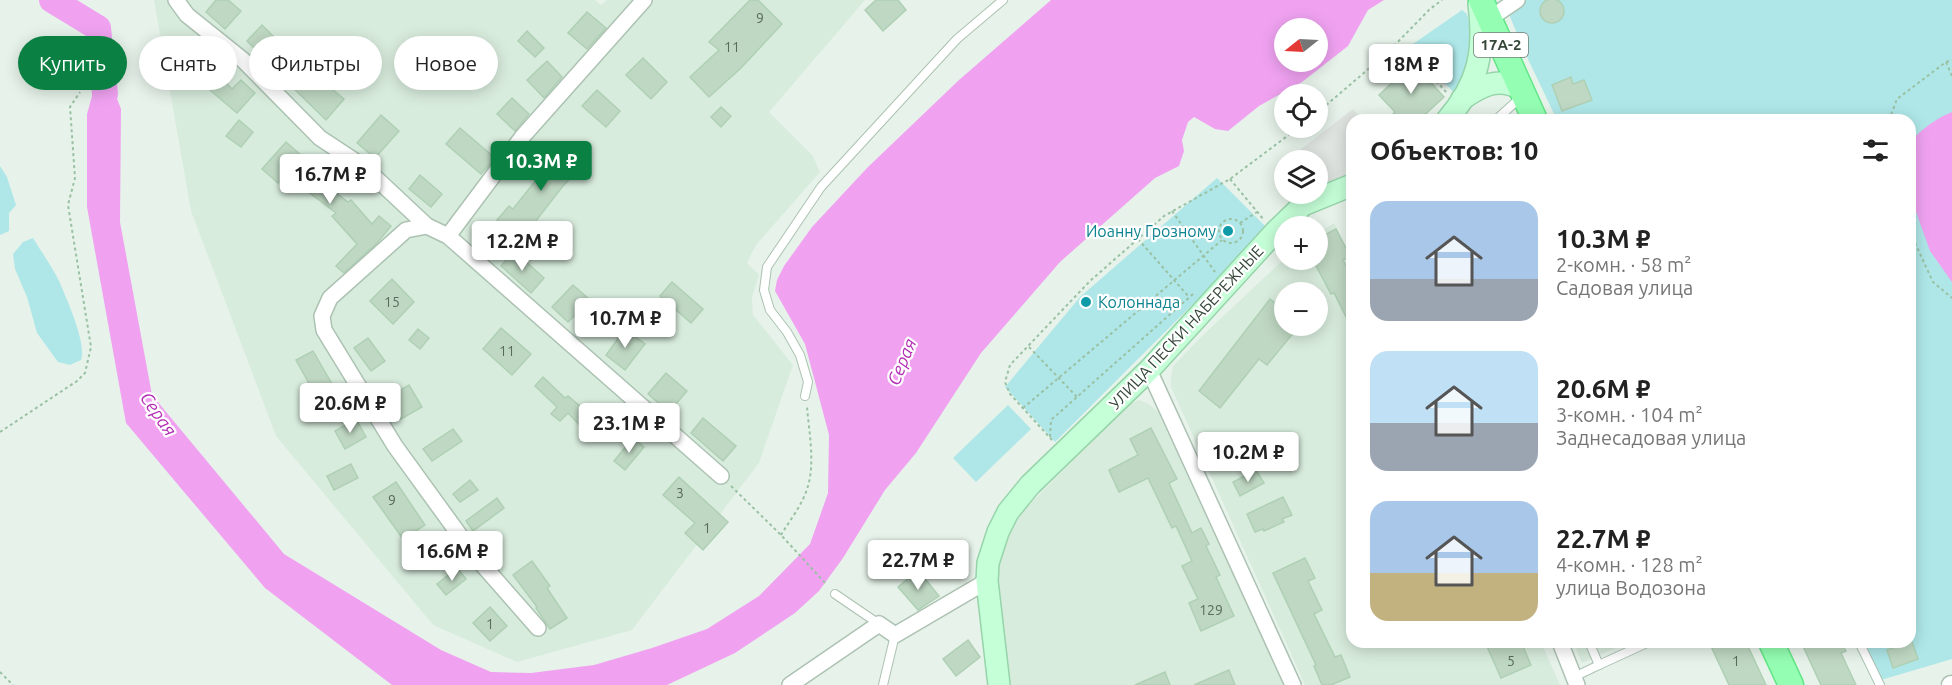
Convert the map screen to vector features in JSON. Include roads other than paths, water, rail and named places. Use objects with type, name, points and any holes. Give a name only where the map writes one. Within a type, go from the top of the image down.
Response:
[{"type":"main road","name":"17А-2","points":[[1483,6],[1532,114]]},
{"type":"main road","points":[[1449,114],[1454,96],[1473,78],[1481,56],[1483,6]]},
{"type":"main road","points":[[1454,96],[1494,81],[1513,85],[1522,92]]},
{"type":"main road","name":"УЛИЦА ПЕСКИ НАБЕРЕЖНЫЕ","points":[[999,685],[987,581],[988,564],[998,532],[1008,512],[1030,485],[1057,445],[1149,370],[1236,273],[1296,212],[1304,206],[1346,188]]},
{"type":"main road","points":[[1774,648],[1791,685]]},
{"type":"street","points":[[176,0],[187,15],[243,60],[320,138],[364,167],[427,226],[448,237],[721,476]]},
{"type":"street","points":[[448,237],[523,136],[644,0]]},
{"type":"street","points":[[1483,6],[1517,0]]},
{"type":"street","points":[[427,226],[406,230],[330,298],[322,316],[324,330],[395,446],[474,555],[538,628]]},
{"type":"street","points":[[1149,370],[1293,685]]},
{"type":"street","points":[[790,685],[879,624],[895,635],[987,581]]},
{"type":"street","points":[[1562,648],[1575,681]]},
{"type":"lane","points":[[805,396],[808,382],[800,355],[787,332],[770,310],[764,290],[767,267],[821,187],[957,39],[1003,0]]},
{"type":"lane","points":[[1502,114],[1522,92]]},
{"type":"lane","points":[[835,594],[879,624]]},
{"type":"lane","points":[[883,685],[895,635]]},
{"type":"lane","points":[[1593,648],[1599,665]]},
{"type":"lane","points":[[1575,681],[1599,665],[1636,648]]},
{"type":"lane","points":[[1862,648],[1880,685]]},
{"type":"water","points":[[1051,0],[1384,0],[1368,10],[1348,46],[1328,62],[1328,18],[1274,18],[1274,72],[1315,72],[1298,84],[1274,84],[1274,98],[1259,106],[1228,131],[1215,129],[1194,117],[1188,122],[1182,140],[1184,151],[1179,166],[1155,178],[1060,262],[981,353],[916,453],[885,490],[843,558],[819,591],[795,613],[735,653],[667,685],[392,685],[265,588],[126,423],[87,207],[87,114],[94,90],[114,90],[121,109],[120,222],[152,395],[284,554],[441,650],[491,672],[531,673],[594,665],[652,648],[707,629],[759,596],[810,544],[828,493],[829,435],[805,344],[775,291],[777,280],[784,266],[812,227],[868,167],[959,80]]},
{"type":"water","points":[[1952,112],[1952,282],[1930,251],[1916,212],[1916,136]]},
{"type":"waterway","name":"Серая","points":[[52,0],[98,28],[105,94]]},
{"type":"place","name":"Иоанну Грозному","points":[[1228,231]]},
{"type":"place","name":"Колоннада","points":[[1086,302]]}]
